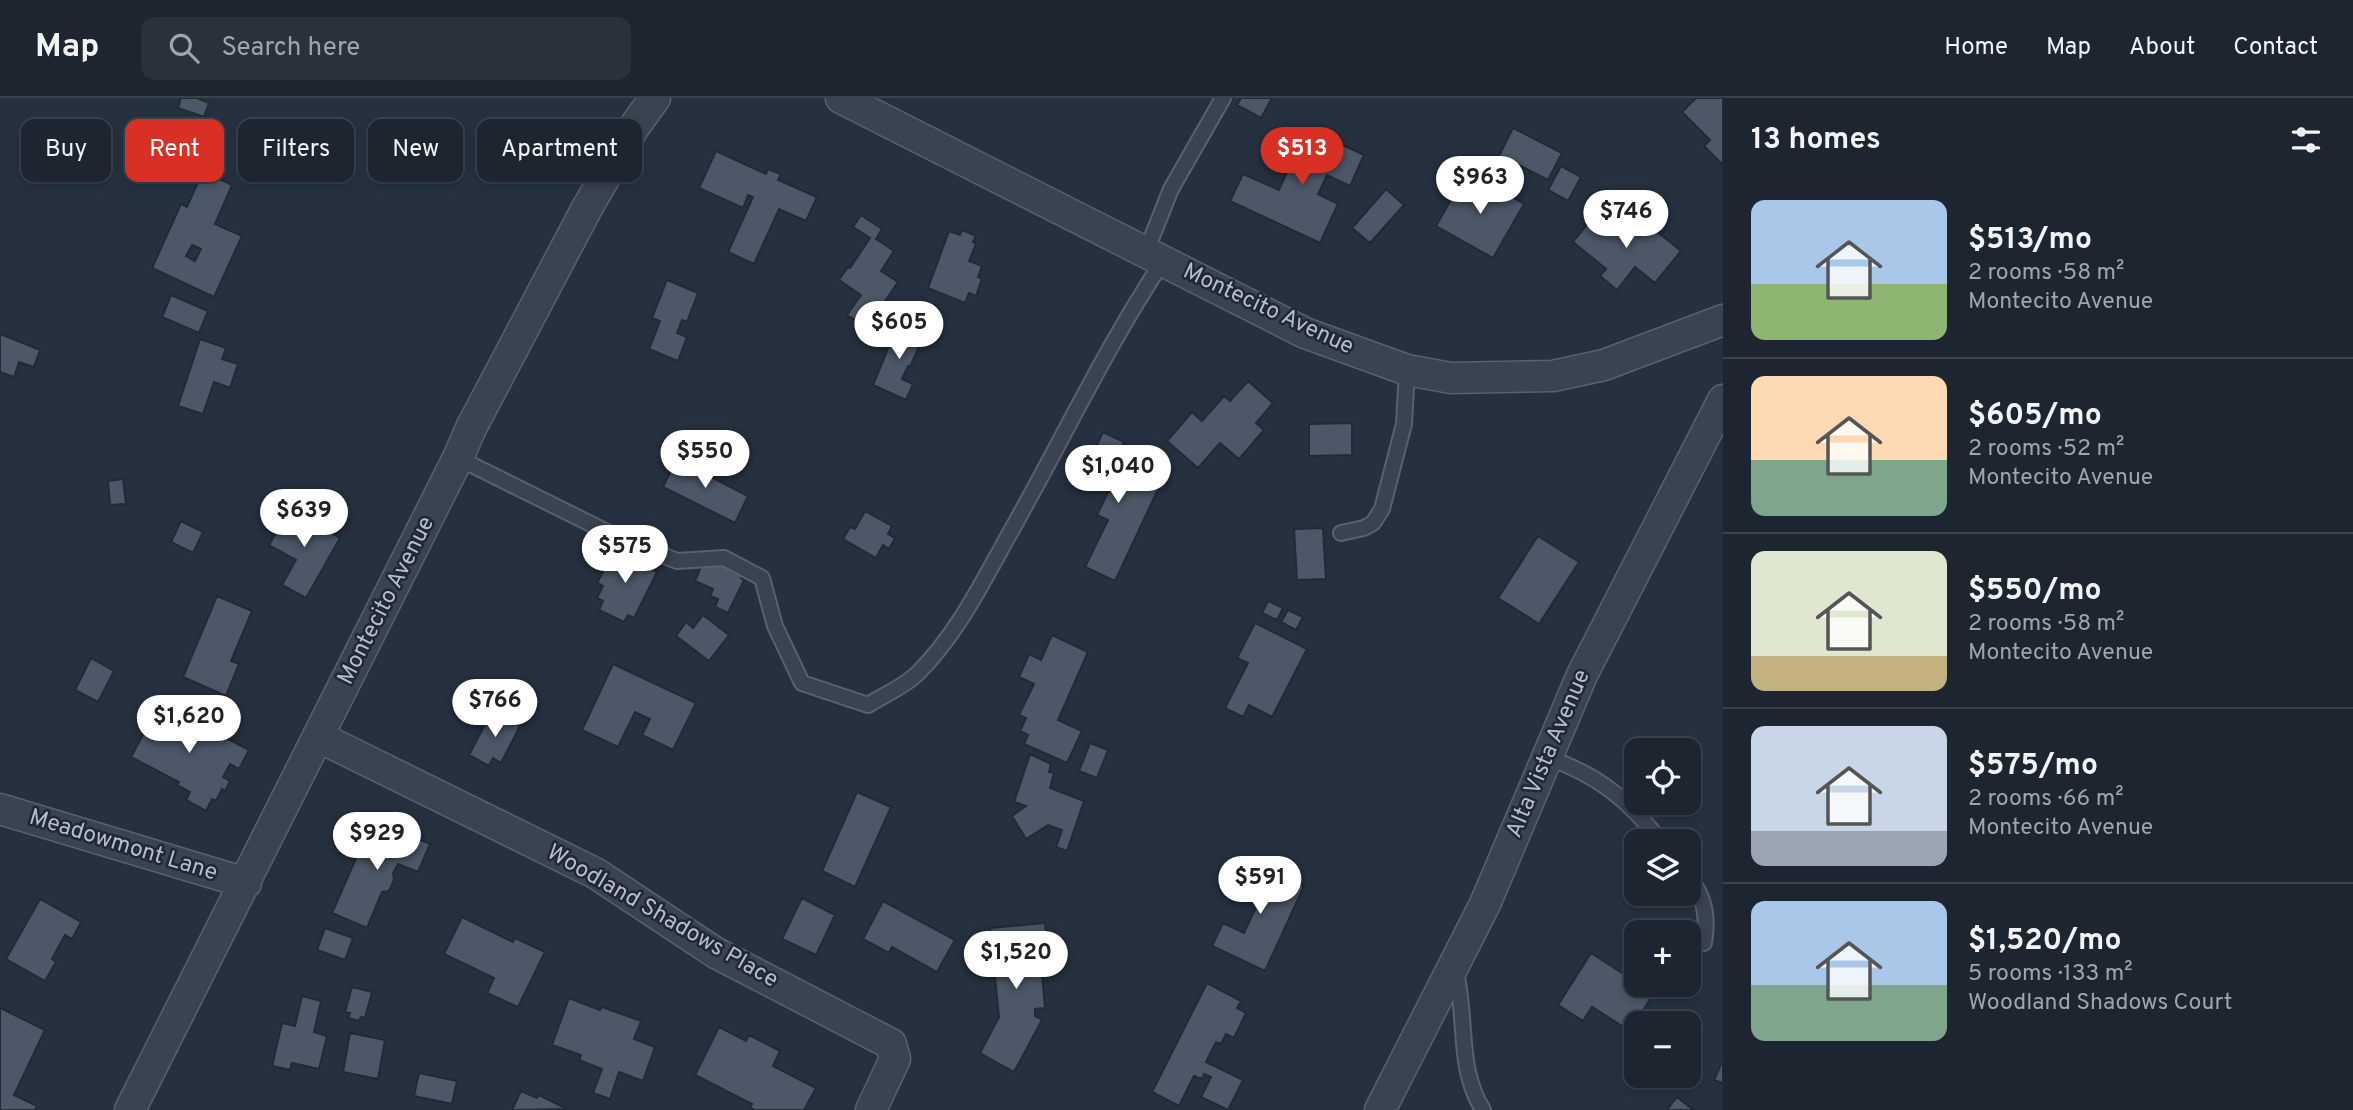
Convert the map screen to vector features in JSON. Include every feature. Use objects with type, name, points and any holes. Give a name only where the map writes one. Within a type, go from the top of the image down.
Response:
[{"type":"street","name":"Montecito Avenue","points":[[130,1110],[246,883],[471,428],[587,208],[634,127],[655,98]]},
{"type":"street","name":"Montecito Avenue","points":[[841,98],[1306,332],[1406,370],[1451,378],[1553,376],[1604,365],[1723,320]]},
{"type":"street","name":"Alta Vista Avenue","points":[[1380,1110],[1485,904],[1582,675],[1723,400]]},
{"type":"street","name":"Woodland Shadows Place","points":[[318,737],[596,873],[716,953],[891,1044],[895,1059],[871,1110]]},
{"type":"street","name":"Meadowmont Lane","points":[[0,809],[246,883]]},
{"type":"lane","points":[[458,458],[609,533],[677,561],[724,558],[762,578],[775,626],[802,683],[868,705],[916,675],[960,622],[1051,461],[1100,363],[1132,309],[1155,256],[1171,190],[1223,98]]},
{"type":"lane","points":[[1341,533],[1373,523],[1382,509],[1404,424],[1406,370]]},
{"type":"lane","points":[[1548,758],[1575,767],[1600,782],[1633,806],[1651,829]]},
{"type":"lane","points":[[1701,899],[1707,925],[1704,943]]},
{"type":"lane","points":[[1454,965],[1461,993],[1465,1065],[1473,1094],[1483,1110]]},
{"type":"building","points":[[181,98],[197,98],[209,103],[204,117],[178,108]]},
{"type":"building","points":[[1241,98],[1272,98],[1261,118],[1237,105]]},
{"type":"building","points":[[1696,98],[1723,98],[1723,165],[1704,146],[1710,140],[1682,112]]},
{"type":"building","points":[[1307,128],[1364,155],[1350,186],[1327,175],[1318,194],[1338,204],[1320,243],[1230,201],[1243,174],[1279,190]]},
{"type":"building","points":[[1513,128],[1562,153],[1548,180],[1513,162],[1507,173],[1494,166]]},
{"type":"building","points":[[716,151],[766,174],[768,169],[781,174],[778,180],[817,197],[806,221],[779,209],[754,264],[728,252],[753,197],[748,195],[743,208],[699,188]]},
{"type":"building","points":[[1561,166],[1581,177],[1568,201],[1548,190]]},
{"type":"building","points":[[1465,175],[1506,199],[1508,195],[1524,204],[1493,258],[1436,226]]},
{"type":"building","points":[[224,181],[232,185],[215,224],[242,236],[214,297],[152,268],[181,204],[187,207],[198,182]],"holes":[[[192,245],[201,249],[195,261],[186,256]]]},
{"type":"building","points":[[1386,189],[1404,205],[1370,243],[1352,228]]},
{"type":"building","points":[[1597,212],[1625,234],[1639,217],[1681,251],[1655,283],[1635,267],[1617,290],[1600,276],[1606,269],[1573,242]]},
{"type":"building","points":[[861,215],[882,229],[876,239],[894,251],[881,271],[898,282],[867,328],[847,315],[861,295],[839,280],[870,238],[853,227]]},
{"type":"building","points":[[962,230],[976,236],[973,242],[976,244],[969,261],[982,266],[978,277],[982,279],[976,296],[969,293],[965,303],[928,288],[949,231],[960,235]]},
{"type":"building","points":[[667,280],[698,293],[687,322],[682,320],[677,333],[687,337],[678,361],[649,349],[660,321],[652,318]]},
{"type":"building","points":[[171,295],[208,311],[199,333],[162,317]]},
{"type":"building","points":[[899,322],[925,333],[902,379],[913,384],[906,400],[873,385]]},
{"type":"building","points":[[0,334],[40,350],[34,367],[19,362],[14,377],[0,372]]},
{"type":"building","points":[[200,339],[226,348],[222,359],[238,364],[230,388],[214,382],[203,414],[178,406]]},
{"type":"building","points":[[1248,381],[1273,403],[1256,423],[1264,430],[1239,459],[1220,443],[1198,468],[1167,441],[1192,412],[1202,421],[1224,396],[1230,401]]},
{"type":"building","points":[[1352,423],[1352,455],[1309,456],[1309,424]]},
{"type":"building","points":[[1103,432],[1124,442],[1118,456],[1138,465],[1135,471],[1161,483],[1115,581],[1085,567],[1108,520],[1097,515],[1111,486],[1084,473]]},
{"type":"building","points":[[678,456],[711,472],[709,476],[748,496],[735,523],[663,487]]},
{"type":"building","points":[[123,479],[126,504],[110,505],[108,481]]},
{"type":"building","points":[[292,505],[327,524],[324,529],[340,538],[306,598],[282,585],[296,560],[269,545]]},
{"type":"building","points":[[865,511],[892,526],[888,534],[895,538],[889,549],[883,545],[876,558],[843,539],[850,527],[855,529]]},
{"type":"building","points":[[181,521],[203,532],[193,553],[171,542]]},
{"type":"building","points":[[1323,528],[1326,579],[1297,580],[1294,529]]},
{"type":"building","points":[[1538,536],[1579,562],[1539,624],[1498,598]]},
{"type":"building","points":[[629,549],[645,558],[642,564],[657,572],[634,618],[628,615],[624,622],[599,610],[603,601],[597,598],[603,586],[597,583],[613,553],[624,558]]},
{"type":"building","points":[[716,561],[732,568],[731,571],[742,576],[744,580],[728,613],[715,607],[718,599],[710,596],[713,589],[695,581],[702,564],[708,567],[709,563]]},
{"type":"building","points":[[217,596],[252,611],[231,661],[239,664],[226,696],[183,677]]},
{"type":"building","points":[[1268,601],[1283,608],[1277,620],[1262,613]]},
{"type":"building","points":[[1288,610],[1303,617],[1296,630],[1281,622]]},
{"type":"building","points":[[703,615],[729,635],[709,661],[676,636],[686,622],[693,628]]},
{"type":"building","points":[[1255,623],[1307,649],[1272,717],[1249,705],[1243,717],[1225,708],[1248,663],[1237,658]]},
{"type":"building","points":[[1052,635],[1088,652],[1058,720],[1082,731],[1067,763],[1024,744],[1028,735],[1020,731],[1026,718],[1019,715],[1034,684],[1019,677],[1029,654],[1041,660]]},
{"type":"building","points":[[91,658],[114,671],[98,702],[75,690]]},
{"type":"building","points":[[613,664],[696,703],[673,750],[642,735],[650,719],[635,712],[618,747],[582,730]]},
{"type":"building","points":[[160,703],[249,750],[239,769],[230,764],[223,777],[230,781],[225,791],[222,789],[216,801],[212,799],[206,811],[186,800],[190,792],[177,785],[179,782],[131,757]]},
{"type":"building","points":[[492,711],[520,726],[501,763],[493,758],[489,766],[469,755]]},
{"type":"building","points":[[1090,743],[1108,750],[1097,778],[1079,771]]},
{"type":"building","points":[[1030,754],[1051,764],[1049,772],[1054,773],[1050,788],[1084,801],[1067,851],[1056,847],[1062,830],[1048,825],[1026,839],[1012,816],[1026,806],[1014,802]]},
{"type":"building","points":[[857,792],[891,807],[855,887],[822,871]]},
{"type":"building","points":[[371,824],[390,832],[392,828],[430,844],[418,872],[398,864],[389,891],[382,892],[367,928],[332,913]]},
{"type":"building","points":[[1249,860],[1304,886],[1265,971],[1212,946],[1223,923],[1244,933],[1257,905],[1233,894]]},
{"type":"building","points":[[802,898],[835,915],[816,955],[782,939]]},
{"type":"building","points":[[40,899],[81,922],[72,939],[65,935],[52,959],[56,962],[45,981],[6,959]]},
{"type":"building","points":[[883,901],[955,940],[937,972],[892,947],[889,953],[863,939]]},
{"type":"building","points":[[462,917],[513,942],[515,938],[545,952],[518,1007],[487,993],[494,978],[444,954]]},
{"type":"building","points":[[1045,923],[1048,950],[1040,950],[1045,1008],[1035,1009],[1035,1016],[1042,1020],[1014,1072],[980,1053],[999,1017],[990,928]]},
{"type":"building","points":[[325,928],[353,938],[345,960],[317,950]]},
{"type":"building","points":[[1591,953],[1624,974],[1624,997],[1651,997],[1643,1011],[1624,1011],[1624,1027],[1592,1007],[1583,1021],[1558,1005]]},
{"type":"building","points":[[1207,983],[1241,1001],[1237,1008],[1246,1013],[1234,1038],[1226,1034],[1221,1044],[1216,1042],[1206,1062],[1243,1080],[1228,1110],[1201,1097],[1211,1077],[1204,1074],[1202,1079],[1194,1076],[1179,1106],[1152,1092]]},
{"type":"building","points":[[352,987],[372,992],[365,1018],[361,1017],[359,1021],[348,1018],[350,1013],[345,1012]]},
{"type":"building","points":[[302,996],[321,1001],[314,1032],[327,1036],[319,1069],[292,1063],[290,1070],[272,1066],[282,1023],[295,1026]]},
{"type":"building","points":[[569,998],[641,1021],[634,1039],[655,1047],[643,1081],[619,1072],[610,1099],[593,1093],[602,1069],[579,1060],[581,1055],[552,1045]]},
{"type":"building","points":[[0,1008],[45,1030],[14,1095],[37,1106],[35,1110],[0,1110]]},
{"type":"building","points":[[719,1027],[746,1041],[749,1035],[780,1051],[773,1066],[816,1088],[804,1110],[755,1110],[750,1108],[752,1104],[695,1075]]},
{"type":"building","points":[[350,1033],[385,1040],[378,1079],[343,1072]]},
{"type":"building","points":[[1723,1060],[1723,1083],[1714,1080]]},
{"type":"building","points":[[419,1073],[457,1081],[452,1104],[414,1096]]},
{"type":"building","points":[[521,1091],[537,1098],[539,1095],[567,1109],[512,1110]]},
{"type":"building","points":[[1677,1097],[1693,1110],[1667,1110]]}]
